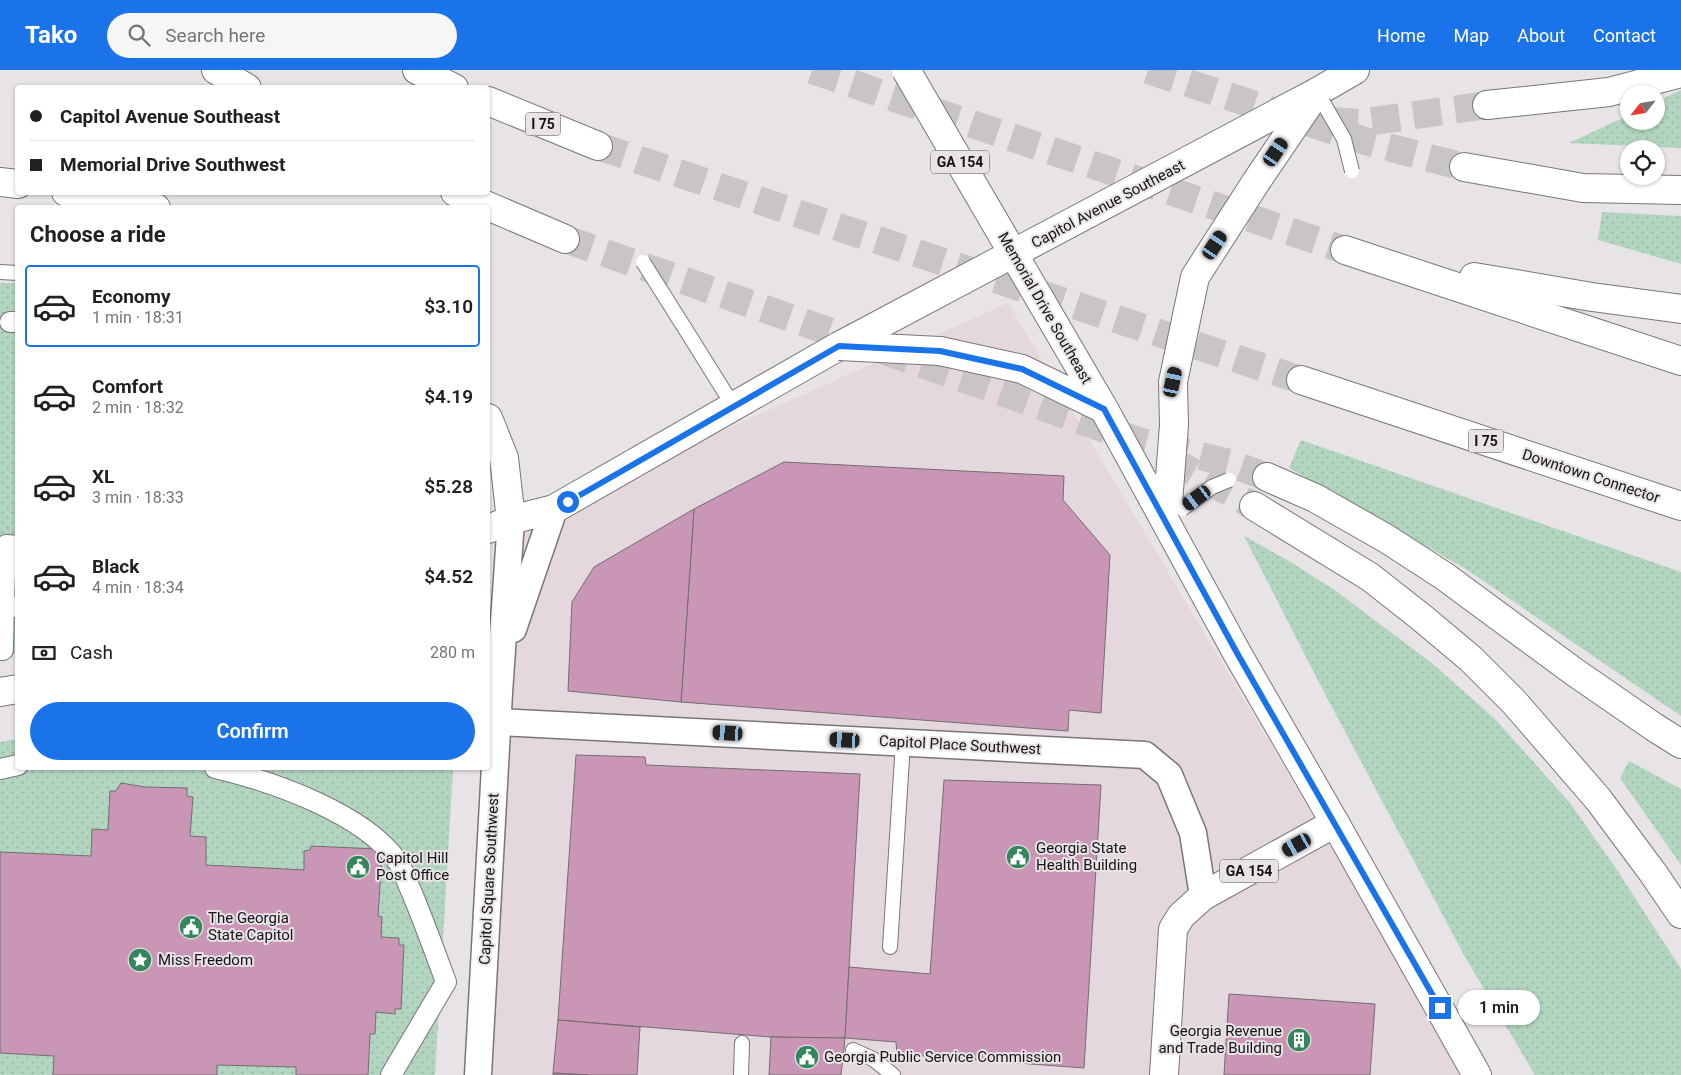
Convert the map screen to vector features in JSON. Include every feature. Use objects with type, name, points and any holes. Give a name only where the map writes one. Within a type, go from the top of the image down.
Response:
[{"type":"main road","points":[[216,70],[242,85]]},
{"type":"main road","points":[[417,70],[448,85]]},
{"type":"main road","name":"Memorial Drive Southeast","points":[[906,70],[1104,409],[1167,508],[1237,653],[1335,823]]},
{"type":"main road","name":"Capitol Avenue Southeast","points":[[499,525],[554,510],[839,346],[1356,70]]},
{"type":"main road","points":[[1487,105],[1609,92],[1681,72]]},
{"type":"main road","points":[[1167,508],[1174,425],[1173,382],[1195,277],[1317,92]]},
{"type":"main road","name":"I 75","points":[[490,102],[598,146]]},
{"type":"main road","points":[[1464,167],[1583,188],[1681,190]]},
{"type":"main road","points":[[0,182],[15,184]]},
{"type":"main road","points":[[83,195],[139,205]]},
{"type":"main road","points":[[462,195],[485,205]]},
{"type":"main road","points":[[490,207],[565,239]]},
{"type":"main road","points":[[1681,309],[1470,277],[1345,250],[1681,361]]},
{"type":"main road","points":[[839,346],[940,351],[1022,369],[1104,409]]},
{"type":"main road","name":"Downtown Connector","points":[[1302,380],[1678,505]]},
{"type":"main road","name":"Capitol Square Southwest","points":[[490,423],[504,458],[499,525]]},
{"type":"main road","points":[[1267,477],[1315,498],[1444,576],[1581,677],[1681,744]]},
{"type":"main road","points":[[1254,506],[1370,578],[1421,617],[1470,659],[1514,702],[1598,799],[1681,914]]},
{"type":"main road","points":[[0,692],[15,690]]},
{"type":"main road","points":[[1335,823],[1477,1075]]},
{"type":"main road","name":"GA 154","points":[[1164,1075],[1173,929],[1181,916],[1203,896],[1335,823]]},
{"type":"street","points":[[502,662],[554,510]]},
{"type":"street","name":"Capitol Square Southwest","points":[[478,1075],[502,662],[499,525]]},
{"type":"street","points":[[0,650],[3,650],[11,606],[6,545],[15,546]]},
{"type":"street","points":[[490,615],[502,662]]},
{"type":"street","name":"Capitol Place Southwest","points":[[498,722],[1144,755],[1169,775],[1193,833],[1203,896]]},
{"type":"street","points":[[0,769],[15,766]]},
{"type":"street","points":[[222,770],[281,786],[335,811],[378,839],[399,863],[427,928],[446,982],[391,1075]]},
{"type":"lane","points":[[1317,92],[1344,139],[1352,171]]},
{"type":"lane","points":[[643,262],[734,407]]},
{"type":"lane","points":[[0,272],[15,273]]},
{"type":"lane","points":[[1167,508],[1229,480]]},
{"type":"lane","points":[[890,947],[903,742]]},
{"type":"lane","points":[[741,1075],[742,1044]]},
{"type":"lane","points":[[853,1050],[872,1059],[893,1075]]},
{"type":"shaded area","points":[[1008,303],[1467,1075],[479,1075],[511,520],[581,494]]},
{"type":"green space","points":[[1681,90],[1681,148],[1665,147],[1665,140],[1620,140],[1620,145],[1569,143],[1620,119],[1620,130],[1665,130],[1665,98]]},
{"type":"green space","points":[[1602,212],[1681,216],[1681,264],[1598,240]]},
{"type":"green space","points":[[0,283],[15,283],[15,653],[0,655]]},
{"type":"green space","points":[[1301,440],[1681,572],[1681,716],[1466,569],[1289,468]]},
{"type":"green space","points":[[1244,536],[1289,561],[1336,591],[1433,664],[1496,720],[1570,803],[1617,870],[1681,969],[1681,1075],[1535,1075],[1464,955],[1324,692]]},
{"type":"green space","name":"The Georgia State Capitol","points":[[15,739],[15,770],[453,770],[435,1075],[0,1075],[0,742]]},
{"type":"green space","points":[[1629,761],[1681,789],[1681,865],[1620,778]]},
{"type":"building","points":[[784,462],[1064,476],[1063,500],[1110,555],[1101,713],[1069,710],[1068,731],[681,702],[694,509]]},
{"type":"building","points":[[694,509],[681,702],[568,691],[572,602],[594,567]]},
{"type":"building","points":[[576,755],[645,757],[646,765],[860,774],[845,1038],[771,1037],[558,1020]]},
{"type":"building","name":"Georgia State Health Building","points":[[944,780],[1101,785],[1084,1068],[897,1054],[896,1042],[845,1038],[849,967],[930,974]]},
{"type":"building","name":"The Georgia State Capitol","points":[[121,783],[145,787],[187,788],[187,796],[193,797],[190,836],[206,837],[206,865],[304,870],[304,851],[310,850],[311,846],[377,849],[377,855],[382,855],[378,916],[382,917],[381,937],[399,938],[399,945],[404,945],[401,1009],[395,1009],[395,1014],[376,1012],[375,1034],[370,1034],[368,1075],[296,1075],[296,1067],[217,1065],[217,1075],[53,1075],[54,1056],[0,1053],[0,852],[91,856],[92,829],[108,830],[110,791],[116,791]]},
{"type":"building","name":"Georgia Revenue and Trade Building","points":[[1229,994],[1375,1004],[1370,1075],[1224,1075]]},
{"type":"building","points":[[558,1020],[640,1027],[637,1075],[553,1073]]},
{"type":"building","name":"Georgia Public Service Commission","points":[[771,1037],[845,1038],[841,1075],[769,1075]]},
{"type":"building","points":[[553,1073],[588,1075],[553,1075]]},
{"type":"tunnel","points":[[812,70],[1345,250]]},
{"type":"tunnel","points":[[1148,70],[1365,141],[1464,167]]},
{"type":"tunnel","points":[[1330,121],[1359,123],[1487,105]]},
{"type":"tunnel","points":[[598,146],[1301,380]]},
{"type":"tunnel","points":[[565,239],[1138,441],[1229,463],[1267,477]]},
{"type":"tunnel","points":[[1169,459],[1254,506]]},
{"type":"place","name":"Georgia State Health Building","points":[[1018,857]]},
{"type":"place","name":"Capitol Hill Post Office","points":[[358,867]]},
{"type":"place","name":"The Georgia State Capitol","points":[[191,927]]},
{"type":"place","name":"Miss Freedom","points":[[140,960]]},
{"type":"place","name":"Georgia Revenue and Trade Building","points":[[1299,1040]]},
{"type":"place","name":"Georgia Public Service Commission","points":[[807,1057]]},
{"type":"route","points":[[568,502],[839,346],[940,351],[1022,369],[1104,409],[1237,653],[1440,1008]]}]
